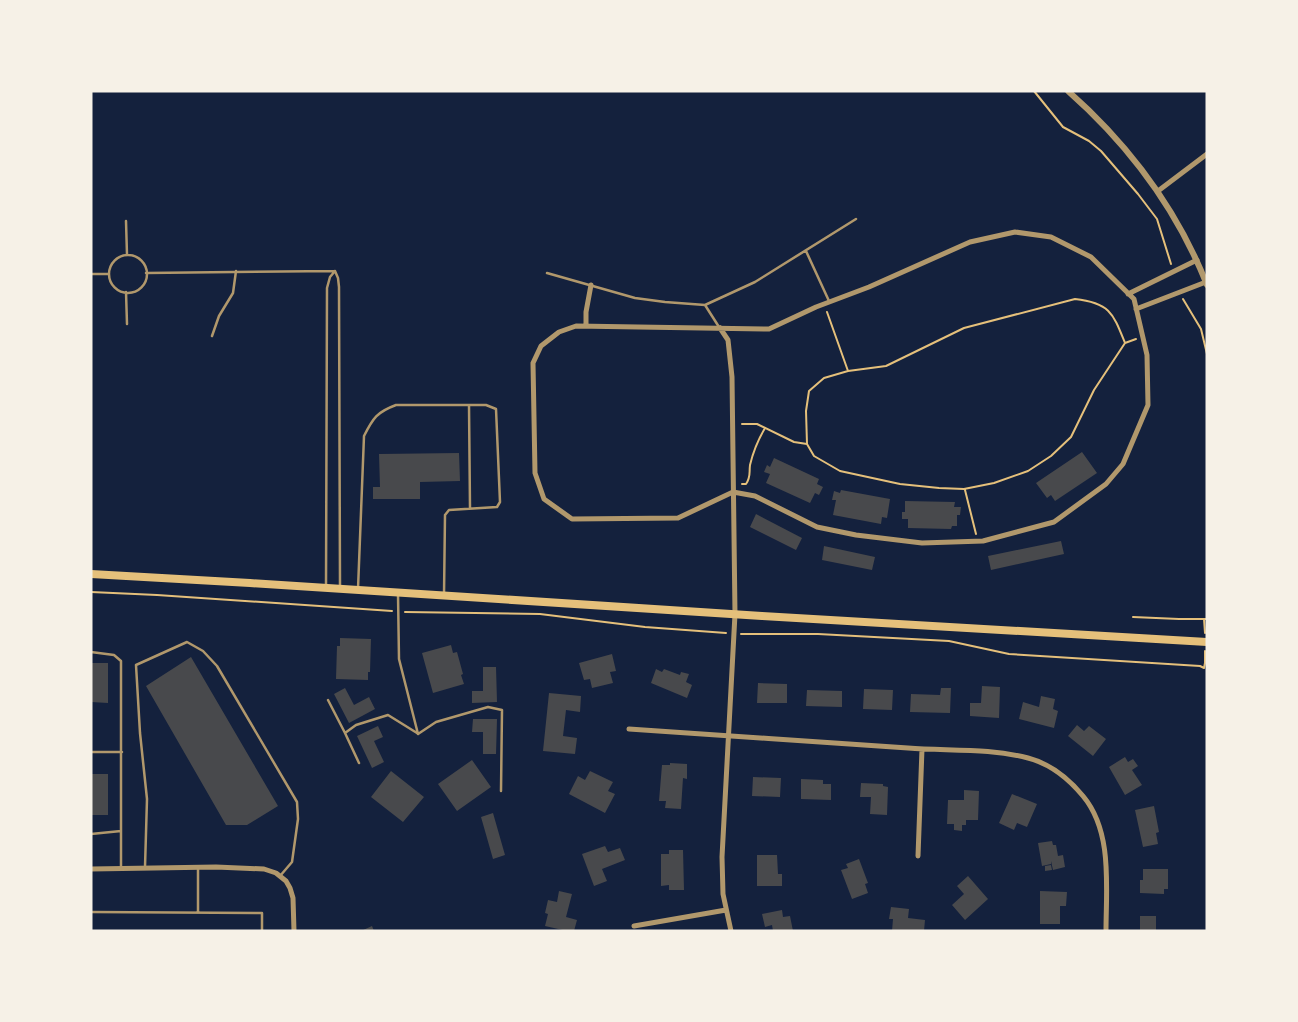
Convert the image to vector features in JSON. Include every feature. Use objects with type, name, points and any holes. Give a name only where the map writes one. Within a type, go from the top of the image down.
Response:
[{"type":"main road","points":[[91,574],[1207,642]]},
{"type":"street","points":[[1068,91],[1124,146],[1158,191],[1184,233],[1206,284],[1136,309]]},
{"type":"street","points":[[1158,191],[1207,154]]},
{"type":"street","points":[[1015,232],[1051,237],[1091,257],[1134,299],[1147,355],[1148,405],[1123,464],[1106,484],[1054,522],[984,541],[922,543],[856,535],[817,527],[755,496],[733,492],[678,518],[572,519],[544,500],[534,473],[533,363],[541,346],[559,332],[576,326],[769,329],[827,303],[869,287],[970,242],[1015,232]]},
{"type":"street","points":[[1128,294],[1197,260]]},
{"type":"street","points":[[586,326],[586,312],[591,285]]},
{"type":"street","points":[[720,328],[728,340],[732,377],[735,614],[722,857],[724,894],[731,931]]},
{"type":"street","points":[[630,729],[728,737],[996,753],[1030,758],[1054,769],[1071,782],[1085,797],[1095,814],[1103,840],[1106,931]]},
{"type":"street","points":[[918,856],[922,749]]},
{"type":"street","points":[[91,869],[198,867],[264,869],[276,873],[290,888],[293,898],[294,931]]},
{"type":"street","points":[[634,926],[726,910]]},
{"type":"lane","points":[[547,273],[635,298],[705,305],[755,282],[856,219]]},
{"type":"lane","points":[[126,221],[127,255]]},
{"type":"lane","points":[[806,251],[827,303]]},
{"type":"lane","points":[[127,255],[137,257],[142,261],[146,279],[139,289],[126,292],[117,289],[113,285],[109,274],[110,267],[114,262],[118,258],[127,255]]},
{"type":"lane","points":[[212,336],[219,316],[233,293],[236,271]]},
{"type":"lane","points":[[146,273],[335,271]]},
{"type":"lane","points":[[326,588],[327,288],[330,277],[335,271]]},
{"type":"lane","points":[[335,271],[339,287],[340,589]]},
{"type":"lane","points":[[91,274],[109,274]]},
{"type":"lane","points":[[126,292],[127,324]]},
{"type":"lane","points":[[705,305],[720,328]]},
{"type":"lane","points":[[469,405],[470,508]]},
{"type":"lane","points":[[358,590],[364,436],[373,418],[382,410],[396,406],[486,405],[496,409],[500,502],[497,507],[448,510],[445,515],[444,596]]},
{"type":"lane","points":[[398,593],[400,660],[418,734]]},
{"type":"lane","points":[[145,868],[147,799],[140,733],[136,665],[187,642],[203,651],[217,666],[297,802],[298,819],[292,862],[280,876]]},
{"type":"lane","points":[[91,652],[114,655],[121,661],[121,868]]},
{"type":"lane","points":[[328,700],[359,763]]},
{"type":"lane","points":[[418,734],[436,722],[488,707],[502,710],[501,791]]},
{"type":"lane","points":[[345,733],[356,725],[388,715],[418,734]]},
{"type":"lane","points":[[91,752],[122,752]]},
{"type":"lane","points":[[91,834],[121,831]]},
{"type":"lane","points":[[198,867],[198,912]]},
{"type":"lane","points":[[91,912],[262,913],[262,931]]},
{"type":"path","points":[[1034,91],[1063,127],[1089,141],[1101,151],[1138,194],[1157,219],[1171,265]]},
{"type":"path","points":[[1125,343],[1115,318],[1106,308],[1075,299],[964,328],[886,366],[848,371],[824,378],[809,391],[806,411],[807,444],[814,456],[840,471],[900,484],[964,489],[994,483],[1028,471],[1051,456],[1071,437],[1094,390],[1125,343],[1143,336]]},
{"type":"path","points":[[1184,302],[1201,329],[1207,354]]},
{"type":"path","points":[[827,303],[848,371]]},
{"type":"path","points":[[732,424],[757,424],[794,442],[807,444]]},
{"type":"path","points":[[733,483],[746,484],[750,478],[750,467],[756,444],[764,428]]},
{"type":"path","points":[[964,489],[977,541]]},
{"type":"path","points":[[1133,617],[1206,619],[1205,623]]},
{"type":"path","points":[[750,634],[818,634],[949,641],[1009,654],[1200,666],[1206,669]]},
{"type":"path","points":[[1205,663],[1206,669]]},
{"type":"building","points":[[1082,452],[1097,473],[1055,501],[1051,495],[1047,498],[1036,483]]},
{"type":"building","points":[[459,453],[460,481],[420,482],[420,499],[373,499],[373,487],[380,487],[379,454]]},
{"type":"building","points":[[774,458],[819,479],[817,484],[823,487],[819,495],[815,493],[810,503],[766,483],[770,474],[764,472],[767,465],[770,467]]},
{"type":"building","points":[[841,490],[890,499],[887,518],[882,517],[881,524],[833,515],[836,500],[832,500],[834,491],[840,493]]},
{"type":"building","points":[[905,501],[955,502],[954,507],[961,507],[960,515],[957,515],[957,526],[952,526],[951,529],[908,528],[908,519],[902,519],[902,512],[905,512]]},
{"type":"building","points":[[756,514],[802,538],[796,550],[750,527]]},
{"type":"building","points":[[1061,541],[1064,554],[991,570],[988,556]]},
{"type":"building","points":[[824,546],[875,557],[872,570],[822,560]]},
{"type":"building","points":[[340,638],[371,639],[368,680],[336,679],[337,646],[340,646]]},
{"type":"building","points":[[451,645],[453,653],[457,652],[464,684],[433,693],[422,653]]},
{"type":"building","points":[[612,654],[616,671],[610,672],[613,683],[592,688],[590,679],[584,680],[579,663]]},
{"type":"building","points":[[191,657],[278,806],[247,825],[226,825],[146,686]]},
{"type":"building","points":[[91,663],[108,663],[108,703],[91,702]]},
{"type":"building","points":[[483,667],[496,667],[497,702],[472,703],[472,691],[483,691]]},
{"type":"building","points":[[656,669],[662,672],[664,669],[680,675],[681,672],[689,674],[686,682],[692,685],[687,698],[651,683]]},
{"type":"building","points":[[758,683],[787,684],[787,703],[757,703]]},
{"type":"building","points":[[982,686],[1000,687],[999,718],[970,716],[970,703],[981,703]]},
{"type":"building","points":[[345,688],[354,705],[369,697],[375,709],[349,723],[334,694]]},
{"type":"building","points":[[941,688],[951,688],[950,713],[910,712],[911,694],[940,695]]},
{"type":"building","points":[[864,689],[893,690],[892,710],[863,709]]},
{"type":"building","points":[[807,690],[842,691],[842,707],[806,706]]},
{"type":"building","points":[[549,693],[581,696],[580,712],[566,710],[563,736],[577,738],[575,754],[543,751]]},
{"type":"building","points":[[1041,696],[1055,699],[1053,709],[1058,711],[1054,728],[1019,719],[1023,702],[1039,707]]},
{"type":"building","points":[[473,719],[497,719],[496,754],[483,754],[483,732],[472,732]]},
{"type":"building","points":[[1077,725],[1084,731],[1089,726],[1106,739],[1093,756],[1068,736]]},
{"type":"building","points":[[378,726],[383,737],[374,741],[384,762],[372,768],[357,736]]},
{"type":"building","points":[[1125,757],[1128,762],[1133,759],[1138,766],[1132,770],[1142,785],[1125,795],[1109,767]]},
{"type":"building","points":[[472,760],[491,787],[457,811],[438,784]]},
{"type":"building","points":[[670,763],[687,764],[687,779],[683,778],[681,809],[665,808],[666,801],[659,801],[662,765],[670,765]]},
{"type":"building","points":[[391,771],[424,797],[403,822],[371,797]]},
{"type":"building","points":[[590,771],[613,782],[608,791],[615,794],[605,813],[569,794],[578,776],[585,780]]},
{"type":"building","points":[[91,774],[108,774],[108,815],[91,815]]},
{"type":"building","points":[[753,777],[781,778],[780,797],[752,796]]},
{"type":"building","points":[[801,779],[823,780],[823,784],[831,784],[831,800],[801,799]]},
{"type":"building","points":[[861,783],[883,784],[883,786],[888,787],[887,815],[870,814],[871,797],[860,797]]},
{"type":"building","points":[[964,790],[979,791],[978,820],[966,820],[966,825],[962,825],[962,831],[954,830],[954,824],[947,824],[948,800],[964,800]]},
{"type":"building","points":[[1012,794],[1037,804],[1027,827],[1017,823],[1014,830],[999,823]]},
{"type":"building","points":[[1154,806],[1159,832],[1156,833],[1158,844],[1143,847],[1135,810]]},
{"type":"building","points":[[493,813],[505,855],[493,859],[481,817]]},
{"type":"building","points":[[1052,841],[1053,845],[1056,845],[1058,856],[1063,855],[1065,867],[1053,870],[1051,861],[1051,864],[1042,866],[1038,843]]},
{"type":"building","points":[[605,846],[608,852],[620,848],[625,860],[602,869],[607,881],[594,886],[582,854]]},
{"type":"building","points":[[669,850],[683,850],[684,890],[669,890],[669,885],[661,886],[661,854],[669,854]]},
{"type":"building","points":[[757,855],[777,855],[778,874],[782,874],[782,886],[757,886]]},
{"type":"building","points":[[859,859],[868,883],[865,884],[868,893],[852,899],[841,870],[848,868],[846,864]]},
{"type":"building","points":[[1051,865],[1052,870],[1045,871],[1045,866]]},
{"type":"building","points":[[1143,869],[1168,869],[1168,889],[1164,889],[1164,894],[1140,893],[1140,880],[1143,880]]},
{"type":"building","points":[[968,876],[988,899],[965,920],[952,905],[964,894],[957,886]]},
{"type":"building","points":[[559,891],[572,894],[566,917],[577,920],[574,931],[545,926],[548,914],[545,913],[548,900],[557,902]]},
{"type":"building","points":[[1040,891],[1067,892],[1066,906],[1060,906],[1060,924],[1040,924]]},
{"type":"building","points":[[891,907],[909,909],[908,918],[925,920],[924,931],[892,931],[893,919],[889,919]]},
{"type":"building","points":[[782,910],[783,917],[790,916],[793,931],[773,931],[772,925],[765,927],[762,914]]},
{"type":"building","points":[[1140,916],[1156,916],[1156,931],[1140,931]]},
{"type":"building","points":[[372,926],[374,931],[361,931]]}]
